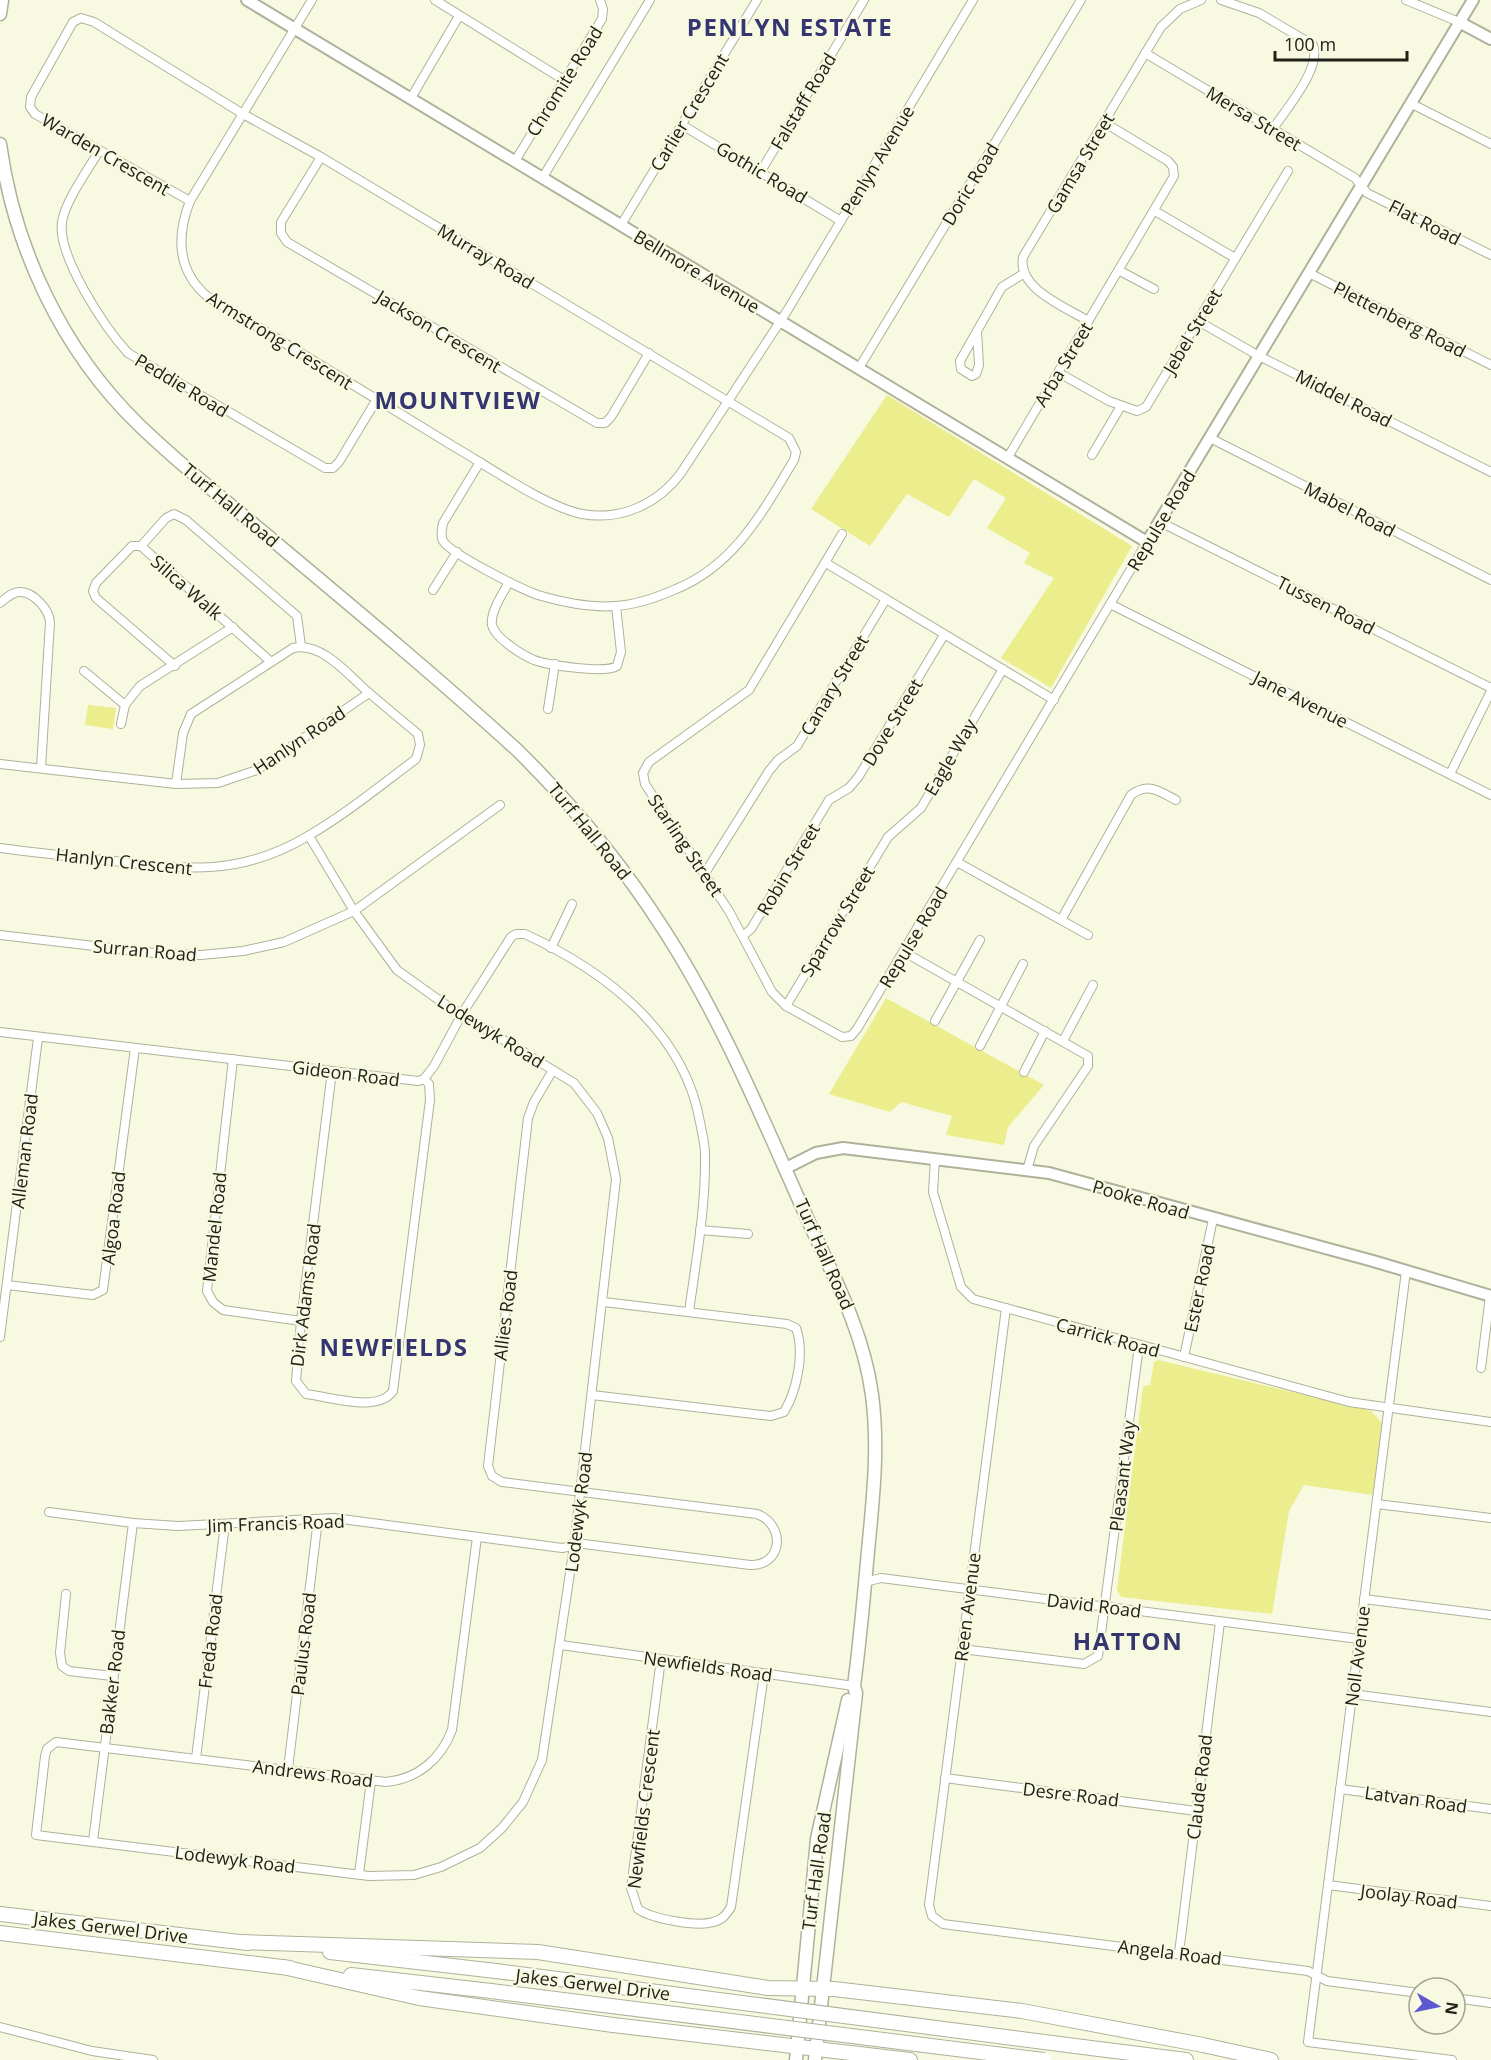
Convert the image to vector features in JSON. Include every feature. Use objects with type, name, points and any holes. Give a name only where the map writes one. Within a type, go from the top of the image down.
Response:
[{"type":"highway","name":"Jakes Gerwel Drive","points":[[0,1914],[496,1971],[1186,2060]]},
{"type":"highway","name":"Jakes Gerwel Drive","points":[[0,1933],[1044,2060]]},
{"type":"highway","points":[[240,1942],[538,1952],[768,1988],[823,1989],[1022,2011],[1203,2044],[1271,2060]]},
{"type":"highway","points":[[283,1967],[418,1998],[613,2025],[798,2045],[816,2054],[910,2060]]},
{"type":"main road","points":[[0,14],[2,0]]},
{"type":"main road","name":"Turf Hall Road","points":[[0,144],[15,215],[36,274],[58,319],[100,380],[137,423],[167,450],[487,723],[570,803],[636,888],[690,972],[753,1094],[843,1294],[867,1370],[875,1444],[865,1582],[854,1686],[856,1693],[816,2054]]},
{"type":"main road","name":"Turf Hall Road","points":[[796,2060],[817,1839],[849,1695],[854,1686]]},
{"type":"street","name":"Bellmore Avenue","points":[[247,0],[1148,542]]},
{"type":"street","name":"Armstrong Crescent","points":[[312,0],[190,201],[182,225],[180,253],[187,272],[201,291],[480,462],[564,509],[592,515],[625,512],[654,500],[674,483],[780,321]]},
{"type":"street","points":[[435,0],[564,80]]},
{"type":"street","name":"Chromite Road","points":[[515,161],[602,19],[603,9],[600,0]]},
{"type":"street","points":[[543,177],[650,0]]},
{"type":"street","name":"Carlier Crescent","points":[[621,225],[757,0]]},
{"type":"street","name":"Falstaff Road","points":[[761,171],[864,0]]},
{"type":"street","name":"Penlyn Avenue","points":[[780,321],[973,0]]},
{"type":"street","name":"Doric Road","points":[[859,368],[1081,0]]},
{"type":"street","name":"Gamsa Street","points":[[1023,274],[1025,254],[1145,53],[1172,14],[1201,0]]},
{"type":"street","points":[[1221,0],[1269,18],[1313,45],[1316,55],[1314,67],[1273,129]]},
{"type":"street","points":[[1406,0],[1459,22],[1491,39]]},
{"type":"street","name":"Repulse Road","points":[[848,1037],[857,1029],[1473,0]]},
{"type":"street","points":[[411,99],[459,16]]},
{"type":"street","name":"Warden Crescent","points":[[190,201],[35,114],[30,107],[31,97],[71,24],[81,18],[94,22],[243,114]]},
{"type":"street","name":"Mersa Street","points":[[1145,53],[1355,178],[1361,186]]},
{"type":"street","points":[[1412,104],[1491,144]]},
{"type":"street","name":"Murray Road","points":[[243,114],[321,157],[727,400],[789,438],[796,446],[794,460],[749,533],[721,562],[678,589],[616,606]]},
{"type":"street","name":"Arba Street","points":[[1008,457],[1173,179],[1173,167],[1168,161],[1105,123]]},
{"type":"street","name":"Gothic Road","points":[[682,124],[841,221]]},
{"type":"street","name":"Peddie Road","points":[[99,151],[64,213],[63,237],[80,282],[117,340],[128,352],[325,468],[333,468],[339,462],[377,399]]},
{"type":"street","name":"Jackson Crescent","points":[[321,157],[281,222],[281,233],[288,242],[597,423],[605,423],[611,417],[649,354]]},
{"type":"street","name":"Jebel Street","points":[[1121,406],[1137,411],[1146,407],[1288,171]]},
{"type":"street","name":"Flat Road","points":[[1361,186],[1374,197],[1491,255]]},
{"type":"street","points":[[1155,211],[1235,258]]},
{"type":"street","points":[[1120,271],[1154,289]]},
{"type":"street","name":"Plettenberg Road","points":[[1309,273],[1491,365]]},
{"type":"street","points":[[977,331],[979,365],[976,374],[972,376],[963,371],[959,363],[977,331],[1005,284],[1023,274],[1035,288],[1088,321]]},
{"type":"street","name":"Middel Road","points":[[1198,321],[1259,356],[1491,472]]},
{"type":"street","points":[[1059,373],[1121,406],[1092,455]]},
{"type":"street","name":"Mabel Road","points":[[1210,438],[1491,579]]},
{"type":"street","points":[[480,462],[441,530],[444,542],[509,582],[555,599],[616,606],[621,652],[616,666],[603,670],[534,659],[498,635],[493,629],[492,618],[509,582]]},
{"type":"street","points":[[141,546],[166,518],[174,514],[186,520],[297,616],[301,646]]},
{"type":"street","name":"Tussen Road","points":[[1160,522],[1491,689]]},
{"type":"street","name":"Starling Street","points":[[842,534],[749,690],[649,762],[645,768],[645,784],[744,936],[772,992],[786,1005],[840,1037],[848,1037]]},
{"type":"street","name":"Silica Walk","points":[[174,666],[96,597],[93,591],[96,583],[132,546],[141,546],[270,661]]},
{"type":"street","points":[[434,590],[457,552]]},
{"type":"street","points":[[826,563],[1054,700]]},
{"type":"street","points":[[0,603],[12,593],[21,591],[29,594],[49,612],[41,768]]},
{"type":"street","name":"Canary Street","points":[[705,873],[774,764],[797,746],[886,599]]},
{"type":"street","name":"Jane Avenue","points":[[1110,604],[1491,795]]},
{"type":"street","name":"Silica Walk","points":[[124,705],[140,686],[233,627]]},
{"type":"street","name":"Dove Street","points":[[830,801],[849,788],[859,776],[944,635]]},
{"type":"street","points":[[176,784],[183,733],[190,714],[270,661],[301,646],[308,646],[323,653],[369,693]]},
{"type":"street","points":[[548,709],[555,664]]},
{"type":"street","name":"Eagle Way","points":[[888,837],[921,808],[1003,669]]},
{"type":"street","points":[[84,671],[124,705],[122,724]]},
{"type":"street","points":[[1450,774],[1491,689]]},
{"type":"street","name":"Hanlyn Road","points":[[0,764],[176,784],[218,783],[257,770],[369,693]]},
{"type":"street","name":"Hanlyn Crescent","points":[[0,848],[174,869],[210,868],[255,860],[309,836],[416,759],[420,745],[418,734],[369,693]]},
{"type":"street","points":[[1061,920],[1131,795],[1139,789],[1148,787],[1176,800]]},
{"type":"street","name":"Robin Street","points":[[744,936],[751,929],[830,801]]},
{"type":"street","name":"Surran Road","points":[[0,935],[163,954],[201,955],[243,951],[284,942],[354,911],[500,805]]},
{"type":"street","name":"Lodewyk Road","points":[[36,1835],[400,1877],[426,1872],[468,1855],[502,1828],[522,1802],[542,1760],[561,1645],[604,1302],[616,1179],[608,1138],[597,1113],[574,1083],[462,1014],[397,970],[354,911],[309,836]]},
{"type":"street","name":"Sparrow Street","points":[[786,1005],[888,837]]},
{"type":"street","points":[[957,862],[1088,935]]},
{"type":"street","points":[[551,948],[572,904]]},
{"type":"street","name":"Gideon Road","points":[[0,1032],[409,1081],[424,1079],[435,1066],[462,1014],[511,937],[516,934],[525,934],[607,981],[632,1002],[663,1035],[681,1064],[697,1104],[706,1152],[700,1230],[689,1312]]},
{"type":"street","points":[[935,1021],[980,940]]},
{"type":"street","points":[[903,952],[1085,1052],[1089,1062],[1034,1146],[1028,1170]]},
{"type":"street","points":[[980,1046],[1023,964]]},
{"type":"street","points":[[1063,1041],[1093,985]]},
{"type":"street","points":[[1024,1072],[1045,1031]]},
{"type":"street","name":"Alleman Road","points":[[0,1336],[38,1038]]},
{"type":"street","name":"Algoa Road","points":[[7,1285],[93,1295],[103,1290],[135,1048]]},
{"type":"street","name":"Mandel Road","points":[[233,1059],[207,1291],[213,1302],[223,1310],[301,1321]]},
{"type":"street","name":"Allies Road","points":[[553,1070],[528,1118],[488,1466],[492,1476],[502,1482],[757,1514],[770,1521],[774,1527],[777,1544],[770,1559],[756,1565],[584,1544],[574,1546]]},
{"type":"street","name":"Dirk Adams Road","points":[[332,1071],[296,1374],[299,1388],[303,1391],[375,1404],[387,1399],[393,1391],[430,1100],[429,1084],[424,1079]]},
{"type":"street","name":"Pooke Road","points":[[786,1168],[816,1153],[834,1148],[1028,1170],[1074,1180],[1491,1296]]},
{"type":"street","name":"Carrick Road","points":[[935,1159],[933,1192],[962,1290],[973,1299],[1339,1400],[1491,1422]]},
{"type":"street","name":"Ester Road","points":[[1184,1357],[1213,1219]]},
{"type":"street","points":[[700,1230],[748,1234]]},
{"type":"street","name":"Noll Avenue","points":[[1406,1271],[1308,2042],[1452,2060]]},
{"type":"street","points":[[1481,1368],[1491,1296]]},
{"type":"street","points":[[592,1395],[771,1416],[784,1412],[794,1397],[800,1340],[796,1328],[787,1324],[604,1302]]},
{"type":"street","name":"Reen Avenue","points":[[929,1905],[1006,1308]]},
{"type":"street","name":"Pleasant Way","points":[[962,1649],[1088,1663],[1100,1652],[1139,1346]]},
{"type":"street","points":[[1377,1504],[1491,1518]]},
{"type":"street","name":"Jim Francis Road","points":[[49,1512],[133,1523],[178,1526],[334,1518],[563,1549],[574,1546]]},
{"type":"street","name":"Paulus Road","points":[[288,1769],[318,1519]]},
{"type":"street","name":"Bakker Road","points":[[93,1841],[133,1523]]},
{"type":"street","name":"Freda Road","points":[[196,1758],[225,1524]]},
{"type":"street","name":"Andrews Road","points":[[36,1835],[47,1749],[56,1742],[371,1781],[396,1781],[416,1774],[433,1761],[447,1742],[452,1730],[477,1537]]},
{"type":"street","name":"David Road","points":[[865,1582],[881,1578],[1359,1640]]},
{"type":"street","points":[[66,1594],[60,1653],[62,1666],[69,1671],[112,1676]]},
{"type":"street","points":[[1364,1599],[1491,1615]]},
{"type":"street","name":"Claude Road","points":[[1179,1953],[1220,1622]]},
{"type":"street","name":"Newfields Road","points":[[561,1645],[854,1686]]},
{"type":"street","name":"Newfields Crescent","points":[[661,1659],[631,1888],[638,1909],[654,1917],[705,1923],[721,1919],[731,1907],[764,1674]]},
{"type":"street","points":[[1352,1694],[1491,1712]]},
{"type":"street","name":"Desre Road","points":[[945,1778],[1196,1811]]},
{"type":"street","points":[[359,1874],[371,1781]]},
{"type":"street","name":"Latvan Road","points":[[1340,1789],[1491,1809]]},
{"type":"street","name":"Joolay Road","points":[[1328,1885],[1491,1906]]},
{"type":"street","name":"Angela Road","points":[[929,1905],[932,1916],[943,1924],[1308,1971],[1327,1981],[1407,1991]]},
{"type":"street","points":[[1467,2000],[1491,2003]]},
{"type":"street","points":[[0,2027],[92,2051],[153,2060]]},
{"type":"shaded area","points":[[887,395],[1132,546],[1051,688],[1001,658],[1054,578],[1024,563],[1030,553],[987,528],[1006,498],[974,479],[949,517],[907,494],[870,546],[811,509]]},
{"type":"shaded area","points":[[88,705],[116,708],[113,729],[85,725]]},
{"type":"shaded area","points":[[886,998],[1044,1085],[1008,1127],[1004,1145],[946,1135],[952,1116],[901,1102],[890,1112],[829,1094]]},
{"type":"shaded area","points":[[1158,1360],[1371,1411],[1382,1423],[1373,1495],[1304,1485],[1289,1511],[1272,1614],[1121,1597],[1117,1590],[1143,1386],[1150,1385],[1154,1362]]},
{"type":"district","name":"PENLYN ESTATE","points":[[790,26]]},
{"type":"district","name":"MOUNTVIEW","points":[[458,399]]},
{"type":"district","name":"NEWFIELDS","points":[[394,1346]]},
{"type":"district","name":"HATTON","points":[[1128,1640]]}]
